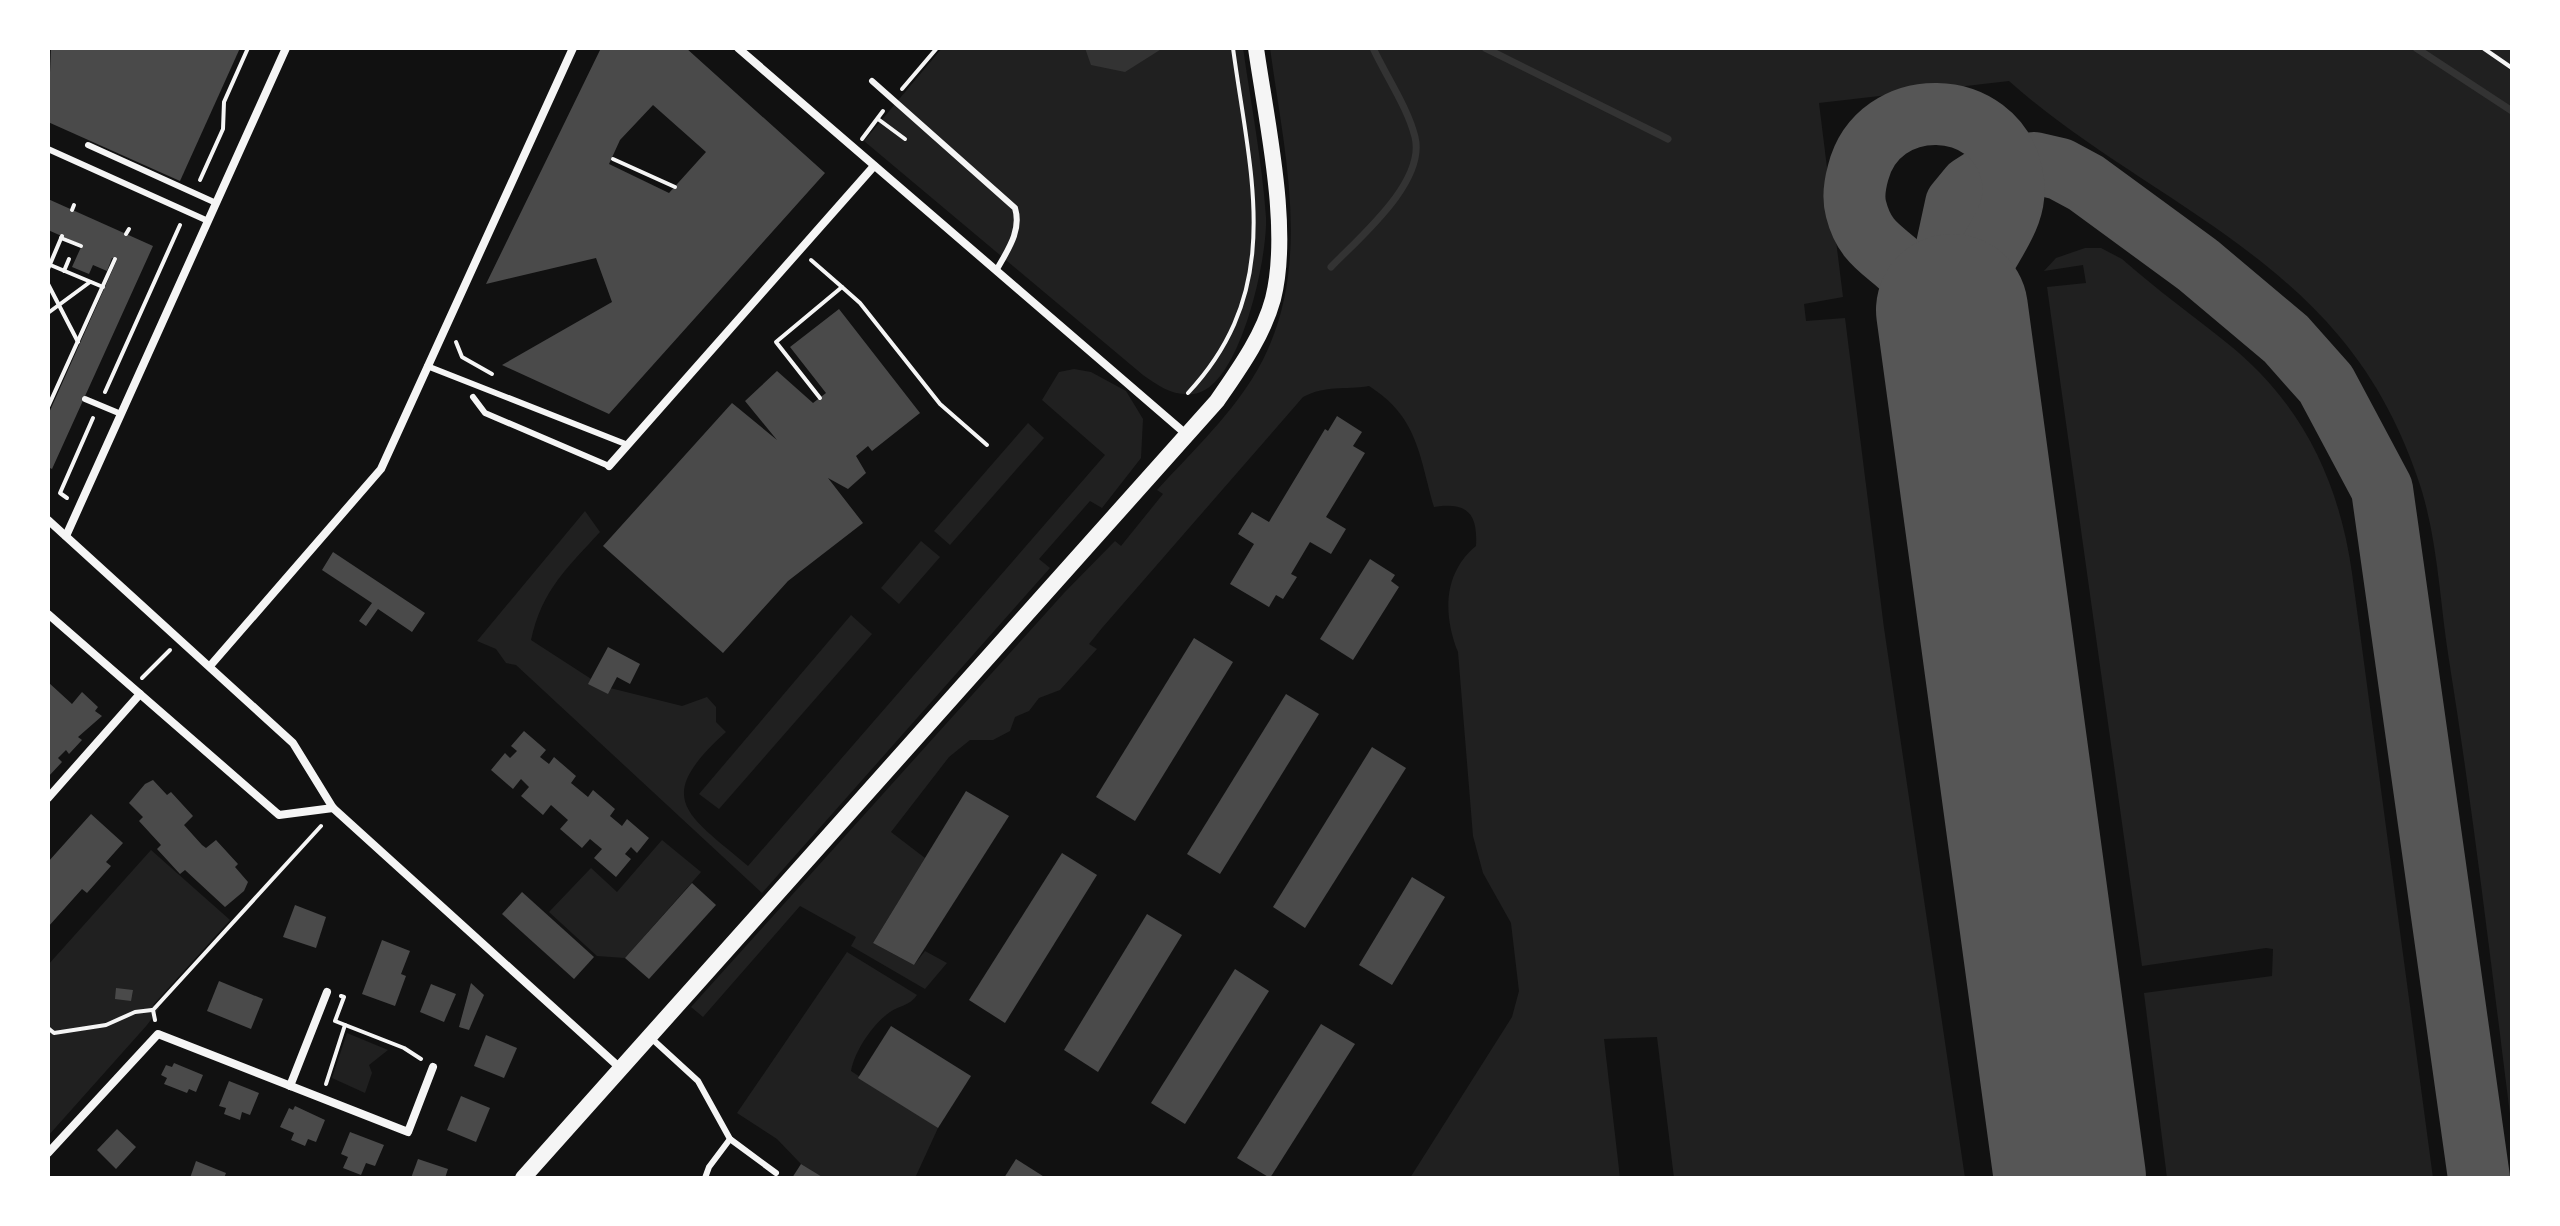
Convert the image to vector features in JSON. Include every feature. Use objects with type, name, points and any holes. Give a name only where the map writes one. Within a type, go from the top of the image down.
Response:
[{"type":"main road","points":[[523,1178],[1217,401],[1242,365],[1273,298],[1277,243],[1275,176],[1256,48]]},
{"type":"street","points":[[66,536],[286,48]]},
{"type":"street","points":[[210,666],[366,490],[381,469],[573,48]]},
{"type":"street","points":[[738,48],[1186,434]]},
{"type":"street","points":[[609,466],[874,166]]},
{"type":"street","points":[[48,520],[293,743],[333,808],[619,1067]]},
{"type":"street","points":[[48,614],[279,815],[333,808]]},
{"type":"street","points":[[48,798],[136,691]]},
{"type":"street","points":[[290,1086],[327,992]]},
{"type":"street","points":[[48,1153],[158,1034],[408,1132],[433,1067]]},
{"type":"lane","points":[[872,81],[1015,208],[1019,221],[996,271]]},
{"type":"lane","points":[[88,145],[216,203]]},
{"type":"lane","points":[[48,149],[208,221]]},
{"type":"lane","points":[[427,366],[628,445]]},
{"type":"lane","points":[[473,397],[485,413],[609,466]]},
{"type":"lane","points":[[85,399],[121,414]]},
{"type":"lane","points":[[648,1035],[698,1081],[730,1139],[776,1173]]},
{"type":"lane","points":[[705,1178],[709,1167],[730,1139]]},
{"type":"path","points":[[195,193],[223,129],[224,102],[248,48]]},
{"type":"path","points":[[1188,393],[1222,352],[1237,324],[1256,240],[1233,48]]},
{"type":"path","points":[[2483,48],[2512,68]]},
{"type":"path","points":[[878,118],[905,139]]},
{"type":"path","points":[[613,159],[675,187]]},
{"type":"path","points":[[60,493],[186,211]]},
{"type":"path","points":[[81,246],[61,237],[49,266],[103,287]]},
{"type":"path","points":[[799,250],[860,303],[940,404],[987,445]]},
{"type":"path","points":[[64,271],[69,259]]},
{"type":"path","points":[[48,407],[114,260]]},
{"type":"path","points":[[48,313],[90,282]]},
{"type":"path","points":[[48,284],[78,342]]},
{"type":"path","points":[[820,398],[776,342],[842,287]]},
{"type":"path","points":[[457,337],[456,345],[462,357],[496,376]]},
{"type":"path","points":[[136,691],[181,640]]},
{"type":"path","points":[[48,1028],[54,1033],[94,1027],[135,1012],[153,1010],[321,826]]},
{"type":"path","points":[[327,992],[344,997],[335,1021],[404,1048],[433,1067]]},
{"type":"path","points":[[153,1010],[158,1034]]},
{"type":"path","points":[[321,1099],[345,1025]]},
{"type":"shaded area","points":[[942,48],[1243,48],[1262,175],[1265,236],[1248,319],[1225,370],[1210,387],[1193,394],[1172,392],[1143,375],[864,141]]},
{"type":"shaded area","points":[[1085,48],[1163,48],[1125,72],[1091,65]]},
{"type":"shaded area","points":[[1270,48],[2512,48],[2512,1130],[2435,552],[2421,488],[2397,427],[2353,353],[2303,298],[2222,232],[2092,145],[2009,81],[1819,103],[1843,297],[1804,304],[1806,321],[1845,318],[1884,628],[1965,1178],[1674,1178],[1657,1037],[1604,1039],[1620,1178],[1410,1178],[1512,1017],[1519,991],[1511,923],[1483,873],[1473,836],[1458,652],[1448,609],[1457,569],[1476,546],[1475,525],[1462,508],[1434,507],[1420,454],[1407,424],[1385,398],[1369,386],[1327,389],[1303,397],[1102,628],[1089,644],[1097,649],[1060,690],[1039,698],[1029,711],[1015,717],[1010,731],[993,740],[970,740],[949,757],[891,832],[925,858],[873,943],[914,965],[925,951],[947,963],[925,989],[851,946],[856,937],[800,906],[703,1017],[691,1007],[1064,593],[1115,541],[1121,546],[1163,494],[1157,490],[1219,423],[1252,379],[1272,340],[1284,300],[1290,259],[1288,175]]},
{"type":"shaded area","points":[[2085,248],[2101,248],[2122,259],[2253,366],[2296,418],[2327,476],[2338,507],[2352,573],[2433,1178],[2167,1178],[2144,993],[2272,976],[2273,949],[2142,966],[2047,287],[2086,283],[2083,265],[2044,271],[2056,258]]},
{"type":"shaded area","points":[[1074,369],[1091,372],[1126,391],[1143,419],[1141,458],[1102,508],[1090,501],[1039,559],[1050,568],[762,893],[516,665],[506,663],[496,649],[477,641],[585,511],[600,532],[549,593],[531,640],[602,686],[682,706],[707,697],[716,707],[716,722],[726,732],[703,755],[690,774],[684,790],[686,804],[708,832],[748,866],[1105,455],[1042,400],[1059,372]]},
{"type":"shaded area","points":[[1028,423],[1044,438],[950,545],[934,531]]},
{"type":"shaded area","points":[[921,541],[940,557],[899,604],[881,588]]},
{"type":"shaded area","points":[[851,615],[872,634],[719,809],[699,794]]},
{"type":"shaded area","points":[[662,840],[701,872],[625,958],[597,956],[549,912],[591,868],[617,892]]},
{"type":"shaded area","points":[[151,850],[230,920],[153,1005],[160,1007],[147,1025],[48,1136],[48,965]]},
{"type":"shaded area","points":[[847,952],[917,995],[877,1023],[861,1046],[851,1071],[938,1128],[915,1178],[824,1178],[801,1164],[777,1139],[737,1113]]},
{"type":"shaded area","points":[[347,1033],[388,1050],[369,1065],[372,1073],[365,1093],[332,1078]]},
{"type":"building","points":[[51,48],[240,48],[180,181],[48,122]]},
{"type":"building","points":[[601,48],[686,48],[825,173],[609,414],[502,365],[612,302],[596,258],[486,284]],"holes":[[[653,105],[706,152],[669,193],[609,164],[620,140]]]},
{"type":"building","points":[[48,199],[153,246],[52,469],[48,467],[48,415],[117,260],[112,258],[107,271],[93,265],[89,274],[72,267],[82,245],[48,230]]},
{"type":"building","points":[[839,309],[920,413],[872,451],[868,446],[856,456],[866,473],[848,489],[828,478],[863,523],[788,581],[723,653],[603,546],[732,403],[777,440],[745,401],[777,371],[813,403],[826,393],[790,347]]},
{"type":"building","points":[[1337,416],[1362,432],[1353,446],[1365,453],[1326,517],[1346,529],[1331,554],[1310,542],[1291,574],[1297,577],[1283,599],[1276,595],[1269,607],[1230,584],[1254,544],[1238,534],[1252,512],[1269,522],[1325,429],[1328,431]]},
{"type":"building","points":[[333,552],[425,613],[412,632],[378,609],[366,626],[359,621],[372,603],[322,570]]},
{"type":"building","points":[[1370,559],[1395,575],[1391,581],[1399,587],[1353,660],[1320,639]]},
{"type":"building","points":[[1194,638],[1233,662],[1135,821],[1096,797]]},
{"type":"building","points":[[608,647],[640,664],[630,684],[617,677],[608,694],[588,684]]},
{"type":"building","points":[[48,682],[72,704],[82,692],[98,707],[95,711],[102,716],[78,737],[82,740],[69,754],[66,750],[58,758],[62,762],[48,777]]},
{"type":"building","points":[[1286,694],[1319,714],[1220,874],[1187,854]]},
{"type":"building","points":[[524,731],[546,750],[540,757],[549,764],[554,757],[576,776],[571,783],[588,797],[593,790],[615,809],[610,816],[622,826],[627,819],[649,838],[637,853],[631,847],[625,854],[631,859],[616,877],[594,858],[602,849],[590,839],[582,848],[560,829],[568,820],[551,805],[543,815],[521,796],[529,787],[521,779],[513,789],[491,770],[505,753],[510,758],[517,751],[511,746]]},
{"type":"building","points":[[1372,747],[1406,768],[1305,928],[1273,907]]},
{"type":"building","points":[[153,780],[167,795],[171,792],[193,816],[184,825],[202,845],[206,848],[216,840],[238,864],[235,867],[248,882],[244,891],[225,907],[185,870],[180,874],[157,849],[161,845],[139,821],[143,817],[129,803],[145,784]]},
{"type":"building","points":[[966,791],[1009,816],[914,965],[873,943]]},
{"type":"building","points":[[91,814],[123,843],[106,862],[111,866],[87,893],[82,889],[48,927],[48,862]]},
{"type":"building","points":[[1062,853],[1097,875],[1005,1023],[969,1000]]},
{"type":"building","points":[[1412,877],[1445,897],[1392,985],[1359,965]]},
{"type":"building","points":[[692,883],[716,905],[649,979],[625,958]]},
{"type":"building","points":[[522,892],[594,957],[574,979],[502,914]]},
{"type":"building","points":[[295,905],[326,917],[316,948],[283,937]]},
{"type":"building","points":[[1147,914],[1182,935],[1098,1072],[1064,1050]]},
{"type":"building","points":[[382,940],[410,951],[401,974],[406,976],[395,1006],[362,994]]},
{"type":"building","points":[[1235,969],[1269,991],[1185,1124],[1151,1103]]},
{"type":"building","points":[[219,981],[263,999],[251,1029],[207,1011]]},
{"type":"building","points":[[471,983],[484,995],[469,1030],[459,1027]]},
{"type":"building","points":[[431,984],[456,994],[444,1022],[420,1012]]},
{"type":"building","points":[[116,988],[133,990],[131,1001],[115,999]]},
{"type":"building","points":[[1321,1024],[1355,1044],[1270,1178],[1237,1158]]},
{"type":"building","points":[[891,1026],[971,1076],[938,1128],[858,1078]]},
{"type":"building","points":[[486,1035],[517,1048],[504,1078],[474,1066]]},
{"type":"building","points":[[174,1063],[203,1075],[196,1092],[189,1089],[187,1093],[164,1084],[167,1078],[161,1075],[166,1065],[172,1067]]},
{"type":"building","points":[[229,1081],[259,1093],[250,1115],[242,1112],[240,1120],[224,1114],[226,1108],[219,1106]]},
{"type":"building","points":[[461,1096],[490,1108],[476,1142],[447,1130]]},
{"type":"building","points":[[295,1106],[325,1120],[316,1142],[308,1139],[305,1146],[291,1140],[294,1133],[280,1127],[289,1108],[293,1110]]},
{"type":"building","points":[[117,1129],[136,1147],[116,1169],[97,1150]]},
{"type":"building","points":[[350,1132],[384,1145],[375,1166],[366,1163],[361,1175],[343,1168],[348,1157],[341,1154]]},
{"type":"building","points":[[418,1159],[448,1169],[445,1178],[411,1178]]},
{"type":"building","points":[[1016,1159],[1046,1178],[1004,1178]]},
{"type":"building","points":[[196,1161],[226,1173],[224,1178],[190,1178]]},
{"type":"building","points":[[801,1164],[824,1178],[792,1178]]},
{"type":"waterway","points":[[1331,267],[1388,208],[1411,172],[1416,154],[1415,137],[1407,115],[1373,48]]},
{"type":"waterway","points":[[1485,48],[1668,139]]},
{"type":"waterway","points":[[2416,48],[2512,111]]},
{"type":"taxiway","points":[[1961,369],[1927,300],[1904,269],[1872,241],[1860,222],[1855,205],[1858,173],[1870,147],[1888,128],[1911,117],[1936,114],[1962,118],[1984,130],[2002,149],[2012,175],[2012,206],[1978,273],[1966,309],[1961,377]]},
{"type":"taxiway","points":[[1952,310],[1946,250],[1956,204],[1970,187],[2003,166],[2034,163],[2060,169],[2086,183],[2198,265],[2286,339],[2326,384],[2382,489],[2479,1178]]},
{"type":"runway","points":[[1952,310],[2070,1178]]}]
